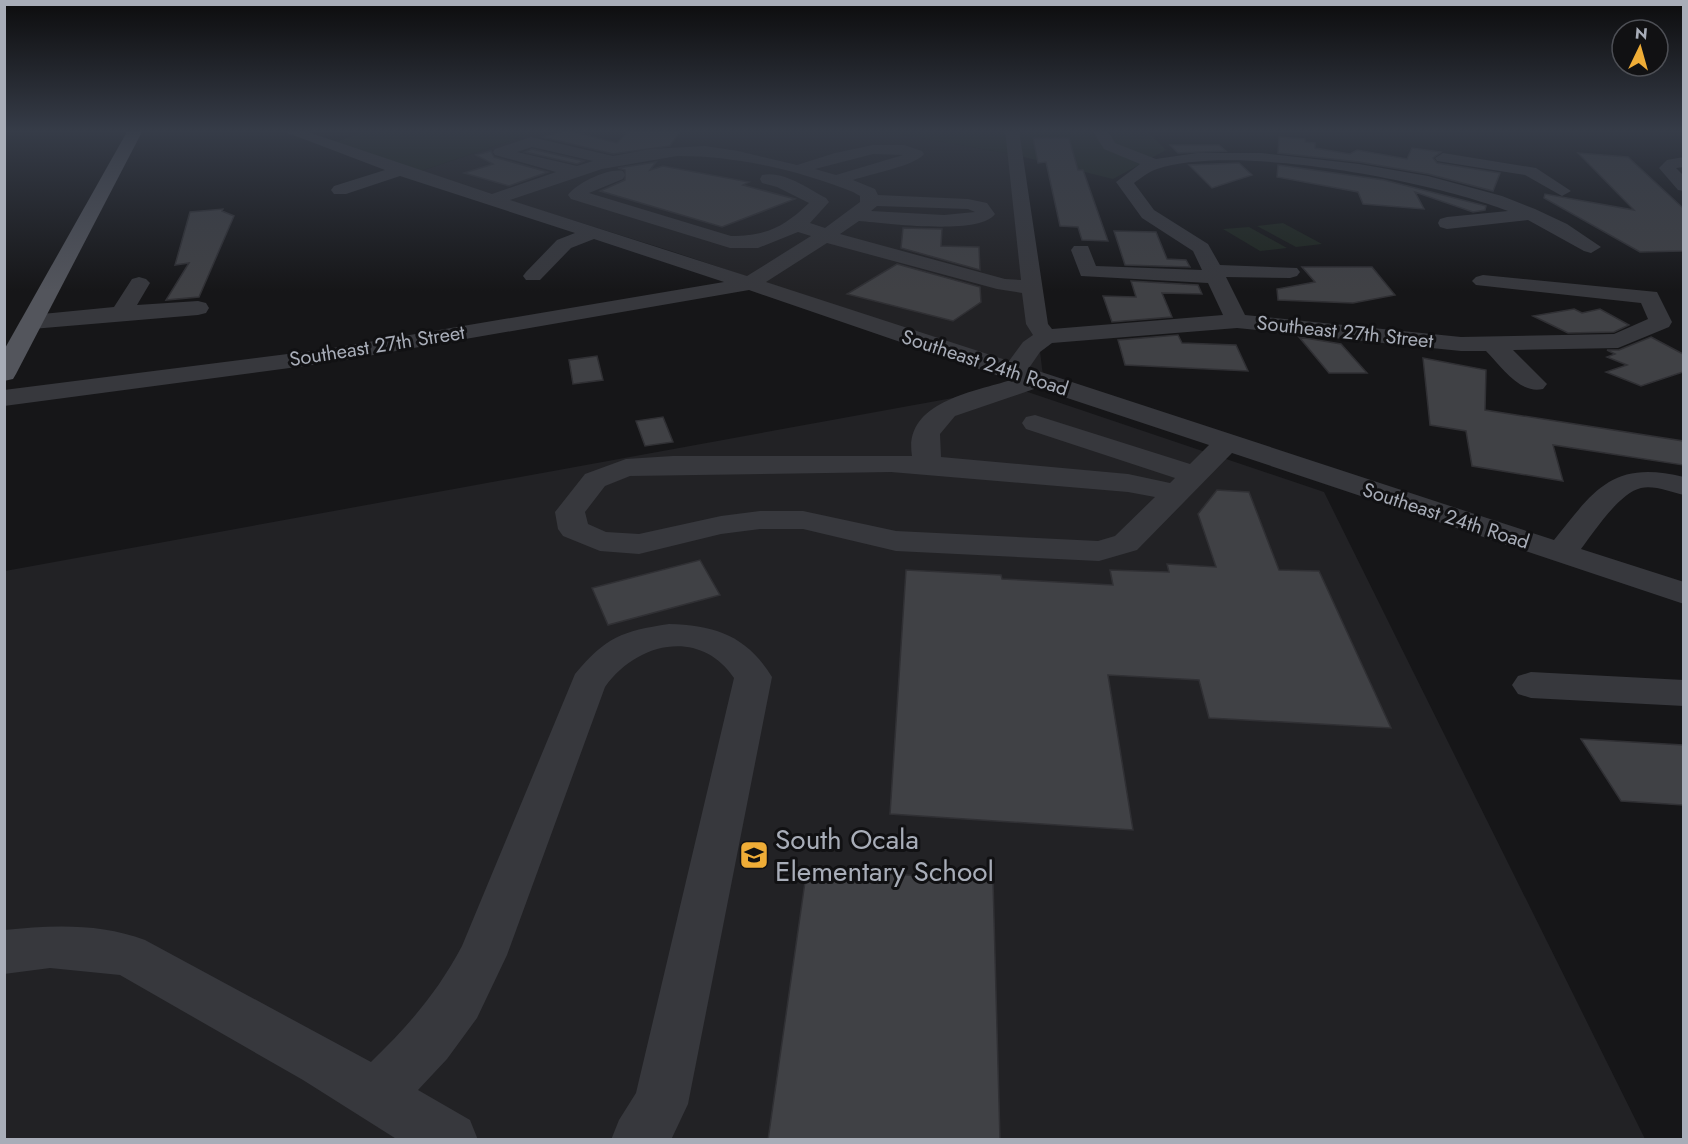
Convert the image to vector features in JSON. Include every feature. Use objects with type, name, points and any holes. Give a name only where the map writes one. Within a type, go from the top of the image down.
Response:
[{"type":"main road","points":[[6,367],[107,183]]},
{"type":"street","points":[[340,190],[360,183]]},
{"type":"street","name":"Southeast 24th Road","points":[[442,183],[1683,594]]},
{"type":"street","points":[[492,200],[541,183]]},
{"type":"street","points":[[600,183],[580,191],[577,195],[730,242],[758,242],[795,226],[820,202],[784,183]]},
{"type":"street","points":[[748,284],[824,236],[869,204],[869,194],[845,183]]},
{"type":"street","points":[[929,465],[923,446],[928,426],[935,418],[946,410],[1024,376],[1031,347],[1046,337],[1037,324],[1019,183]]},
{"type":"street","points":[[1125,183],[1148,214],[1201,248],[1237,321]]},
{"type":"street","points":[[1382,191],[1397,183]]},
{"type":"street","points":[[1439,183],[1533,213],[1591,247]]},
{"type":"street","points":[[1550,183],[1562,191]]},
{"type":"street","points":[[855,215],[956,220],[981,218],[986,214],[981,207],[968,204],[869,200]]},
{"type":"street","points":[[1447,223],[1533,213]]},
{"type":"street","points":[[795,226],[814,229],[824,236],[1004,285],[1032,287]]},
{"type":"street","points":[[533,276],[564,244],[594,232]]},
{"type":"street","points":[[1081,250],[1088,272],[1214,274],[1290,272]]},
{"type":"street","points":[[1483,280],[1648,297],[1661,322],[1653,326]]},
{"type":"street","points":[[122,312],[139,283]]},
{"type":"street","name":"Southeast 27th Street","points":[[4,398],[327,356],[748,284]]},
{"type":"street","points":[[32,322],[122,312],[198,308]]},
{"type":"street","name":"Southeast 27th Street","points":[[1046,337],[1237,321],[1461,344],[1618,340],[1653,326]]},
{"type":"street","points":[[1653,326],[1683,336]]},
{"type":"street","points":[[1492,343],[1534,384]]},
{"type":"street","points":[[1035,423],[1186,484]]},
{"type":"street","points":[[1186,484],[1128,483],[929,465],[674,465],[626,468],[595,480],[570,512],[574,529],[600,541],[639,544],[721,525],[760,520],[803,520],[896,541],[1099,551],[1126,543],[1186,484],[1227,443]]},
{"type":"street","points":[[1561,553],[1594,514],[1629,482],[1652,480],[1683,486]]},
{"type":"street","points":[[377,1094],[429,1041],[459,1001],[483,955],[588,683],[610,656],[640,641],[664,636],[694,638],[725,645],[746,663],[753,677],[661,1104],[639,1140]]},
{"type":"street","points":[[1531,685],[1683,693]]},
{"type":"street","points":[[4,952],[50,947],[80,948],[128,955],[377,1094],[450,1140]]},
{"type":"shaded area","points":[[454,183],[1019,183],[1043,376],[671,251]]},
{"type":"shaded area","points":[[1283,223],[1322,244],[1296,247],[1257,226]]},
{"type":"shaded area","points":[[1249,227],[1287,248],[1260,251],[1223,229]]},
{"type":"shaded area","name":"South Ocala Elementary School","points":[[1013,387],[1324,492],[1645,1139],[5,1140],[5,571]]},
{"type":"building","points":[[617,183],[746,183],[743,185],[795,199],[722,227],[600,191]]},
{"type":"building","points":[[1051,183],[1088,183],[1108,241],[1082,240],[1078,227],[1060,226]]},
{"type":"building","points":[[1207,183],[1226,183],[1212,188]]},
{"type":"building","points":[[1311,183],[1397,183],[1486,206],[1485,210],[1473,212],[1415,192],[1424,209],[1363,204],[1358,192]]},
{"type":"building","points":[[1464,183],[1496,183],[1493,191]]},
{"type":"building","points":[[1608,183],[1656,183],[1683,208],[1683,251],[1640,252],[1544,198],[1545,194],[1634,210]]},
{"type":"building","points":[[223,209],[222,211],[234,216],[199,297],[166,300],[189,263],[175,265],[190,212]]},
{"type":"building","points":[[903,228],[942,229],[941,246],[979,247],[980,270],[901,248]]},
{"type":"building","points":[[1114,231],[1156,232],[1167,259],[1186,260],[1190,267],[1125,265]]},
{"type":"building","points":[[897,264],[980,287],[981,302],[953,321],[847,294]]},
{"type":"building","points":[[1302,267],[1372,267],[1395,295],[1353,303],[1278,300],[1277,289],[1315,282]]},
{"type":"building","points":[[1131,281],[1198,285],[1202,294],[1162,293],[1172,317],[1112,322],[1103,296],[1136,297]]},
{"type":"building","points":[[1574,309],[1582,313],[1600,309],[1629,325],[1614,332],[1568,333],[1533,316]]},
{"type":"building","points":[[1178,335],[1182,343],[1236,345],[1248,371],[1125,365],[1118,340]]},
{"type":"building","points":[[1299,337],[1341,344],[1367,373],[1329,373]]},
{"type":"building","points":[[1651,337],[1683,354],[1683,372],[1641,386],[1606,372],[1627,365],[1607,357],[1615,354],[1607,350],[1619,350]]},
{"type":"building","points":[[597,356],[603,380],[573,384],[569,360]]},
{"type":"building","points":[[1423,358],[1486,370],[1485,410],[1683,441],[1683,465],[1553,445],[1563,481],[1472,466],[1466,431],[1430,425]]},
{"type":"building","points":[[663,417],[673,442],[645,446],[636,421]]},
{"type":"building","points":[[1217,490],[1249,492],[1279,570],[1319,571],[1391,728],[1209,718],[1199,680],[1108,675],[1133,830],[890,814],[906,570],[1001,575],[1002,579],[1113,585],[1110,570],[1169,572],[1167,564],[1216,567],[1198,514]]},
{"type":"building","points":[[700,560],[720,595],[608,625],[592,588]]},
{"type":"building","points":[[1581,739],[1683,745],[1683,805],[1621,801]]},
{"type":"building","points":[[807,868],[993,881],[1000,1140],[768,1140]]},
{"type":"place","name":"South Ocala Elementary School","points":[[754,855]]}]
